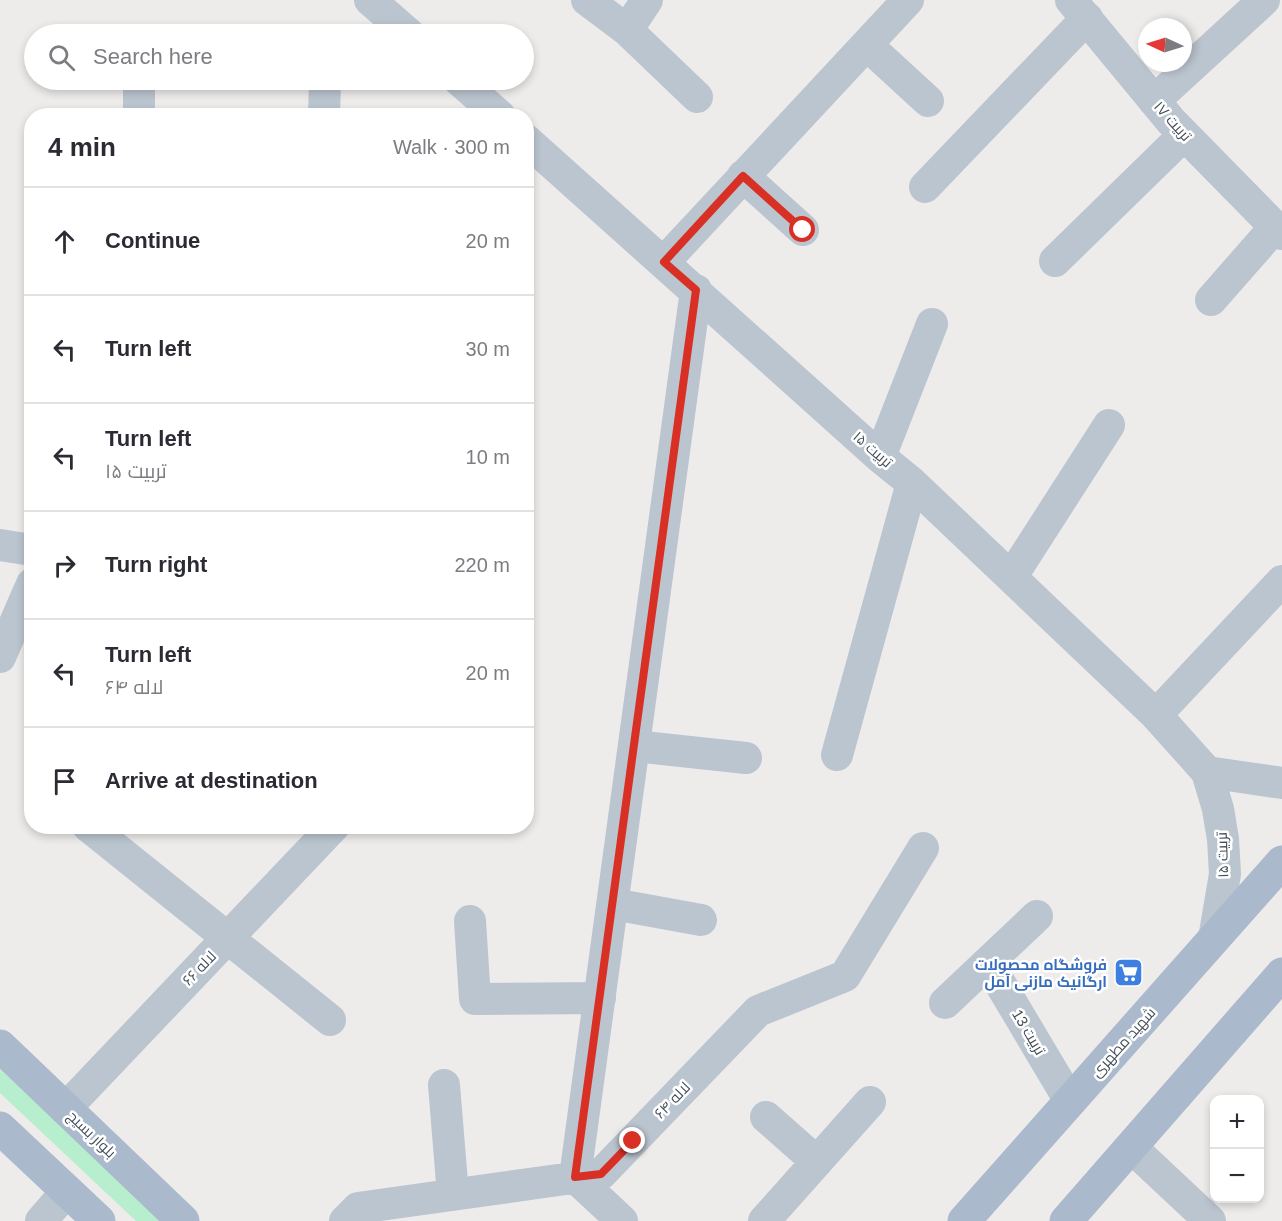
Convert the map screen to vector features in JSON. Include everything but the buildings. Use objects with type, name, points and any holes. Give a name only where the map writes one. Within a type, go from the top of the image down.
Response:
[{"type":"main road","name":"شهید مطهری","points":[[964,1221],[1282,862]]},
{"type":"main road","points":[[1066,1221],[1282,975]]},
{"type":"main road","name":"بلوار بسیج","points":[[0,1046],[183,1221]]},
{"type":"main road","points":[[0,1128],[99,1221]]},
{"type":"street","points":[[370,0],[398,24]]},
{"type":"street","points":[[587,0],[627,30],[698,97]]},
{"type":"street","points":[[627,30],[647,0]]},
{"type":"street","points":[[664,262],[908,0]]},
{"type":"street","points":[[1154,101],[1251,4]]},
{"type":"street","points":[[925,187],[1079,9]]},
{"type":"street","name":"تربیت ۱۷","points":[[1079,9],[1184,135],[1279,231]]},
{"type":"street","points":[[867,45],[928,101]]},
{"type":"street","points":[[139,90],[139,108]]},
{"type":"street","points":[[324,108],[325,90]]},
{"type":"street","points":[[470,90],[491,108]]},
{"type":"street","points":[[1055,261],[1184,135]]},
{"type":"street","name":"تربیت ۱۵","points":[[534,147],[880,457],[912,483],[1156,715],[1207,772],[1218,808],[1225,874],[1214,939]]},
{"type":"street","points":[[743,176],[803,230]]},
{"type":"street","points":[[1210,300],[1279,231]]},
{"type":"street","points":[[622,1221],[575,1177],[696,290]]},
{"type":"street","points":[[880,457],[932,324]]},
{"type":"street","points":[[1012,576],[1109,426]]},
{"type":"street","points":[[837,755],[912,483]]},
{"type":"street","points":[[0,545],[24,549]]},
{"type":"street","points":[[1156,715],[1282,581]]},
{"type":"street","points":[[0,657],[24,602]]},
{"type":"street","points":[[634,746],[746,758]]},
{"type":"street","points":[[1207,772],[1282,783]]},
{"type":"street","points":[[98,834],[330,1020]]},
{"type":"street","name":"لاله ۶۶","points":[[65,1109],[326,834]]},
{"type":"street","name":"لاله ۶۴","points":[[345,1221],[358,1208],[601,1174],[758,1011],[845,976],[923,848]]},
{"type":"street","points":[[613,904],[701,920]]},
{"type":"street","points":[[945,1003],[1037,915]]},
{"type":"street","points":[[470,921],[475,999],[600,998]]},
{"type":"street","name":"تربیت 13","points":[[988,963],[1070,1101]]},
{"type":"street","points":[[444,1085],[453,1195]]},
{"type":"street","points":[[764,1221],[870,1102]]},
{"type":"street","points":[[766,1117],[817,1162]]},
{"type":"street","points":[[1131,1147],[1210,1221]]},
{"type":"street","points":[[41,1221],[67,1191]]},
{"type":"green space","points":[[0,1069],[163,1221],[136,1221],[0,1093]]},
{"type":"place","name":"فروشگاه محصولات ارگانیک مازنی آمل","points":[[1128,973]]},
{"type":"route","points":[[633,1141],[601,1174],[575,1177],[696,290],[664,262],[743,176],[803,230]]}]
